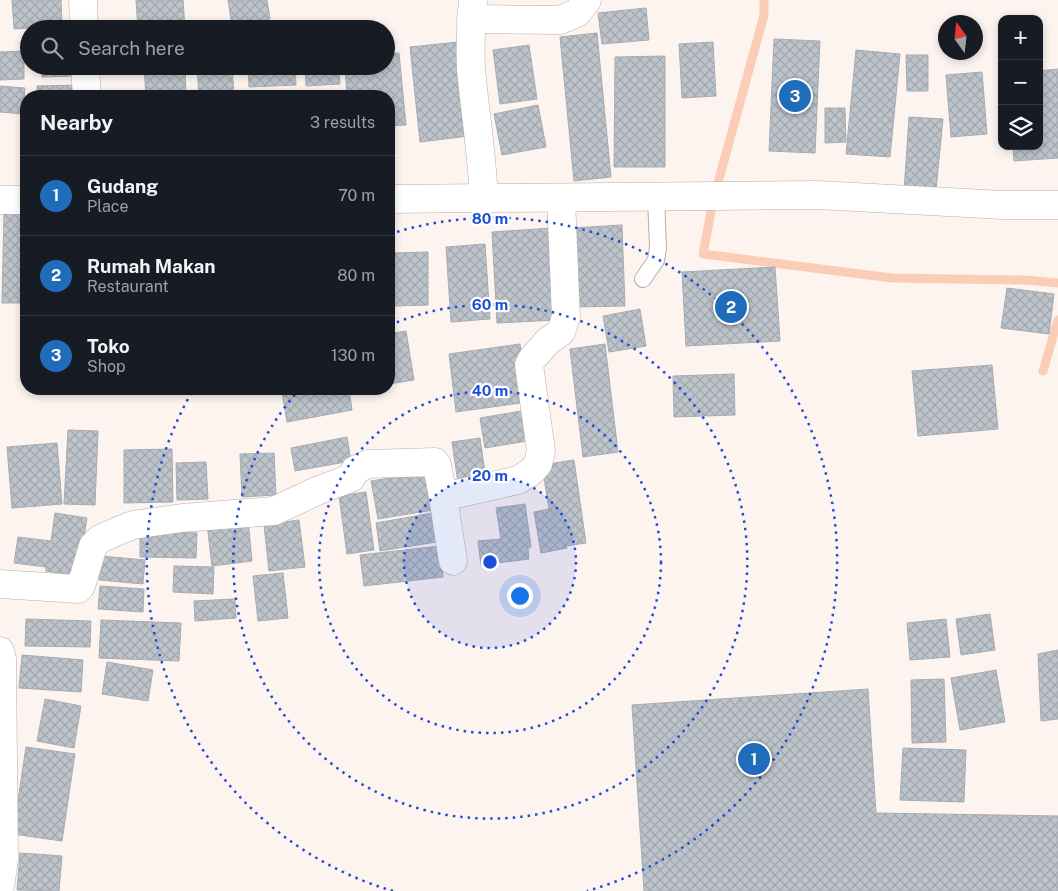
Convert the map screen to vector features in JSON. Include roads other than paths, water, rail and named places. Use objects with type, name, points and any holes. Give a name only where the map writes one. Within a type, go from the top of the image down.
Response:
[{"type":"street","points":[[83,0],[84,20]]},
{"type":"street","points":[[484,199],[471,68],[472,9],[560,20],[576,13],[587,0]]},
{"type":"street","points":[[86,75],[87,90]]},
{"type":"street","points":[[395,199],[818,195],[1003,205],[1058,205]]},
{"type":"street","points":[[443,497],[518,480],[538,464],[541,451],[529,366],[532,359],[548,341],[561,332],[566,317],[561,198]]},
{"type":"street","points":[[0,200],[20,200]]},
{"type":"street","points":[[0,584],[78,589],[82,586],[93,546],[100,539],[118,531],[133,526],[182,518],[274,511],[351,478],[355,470],[368,464],[435,462],[454,561]]},
{"type":"street","points":[[0,651],[2,659],[4,844],[0,887]]},
{"type":"lane","points":[[644,279],[656,260],[657,254],[656,196]]},
{"type":"waterway","points":[[764,0],[764,15],[713,201],[703,254],[892,278],[1026,280],[1058,283]]},
{"type":"waterway","points":[[1043,371],[1058,320]]},
{"type":"place","name":"Toko","points":[[795,96]]},
{"type":"place","name":"Rumah Makan","points":[[731,307]]},
{"type":"place","name":"Gudang","points":[[754,759]]}]
